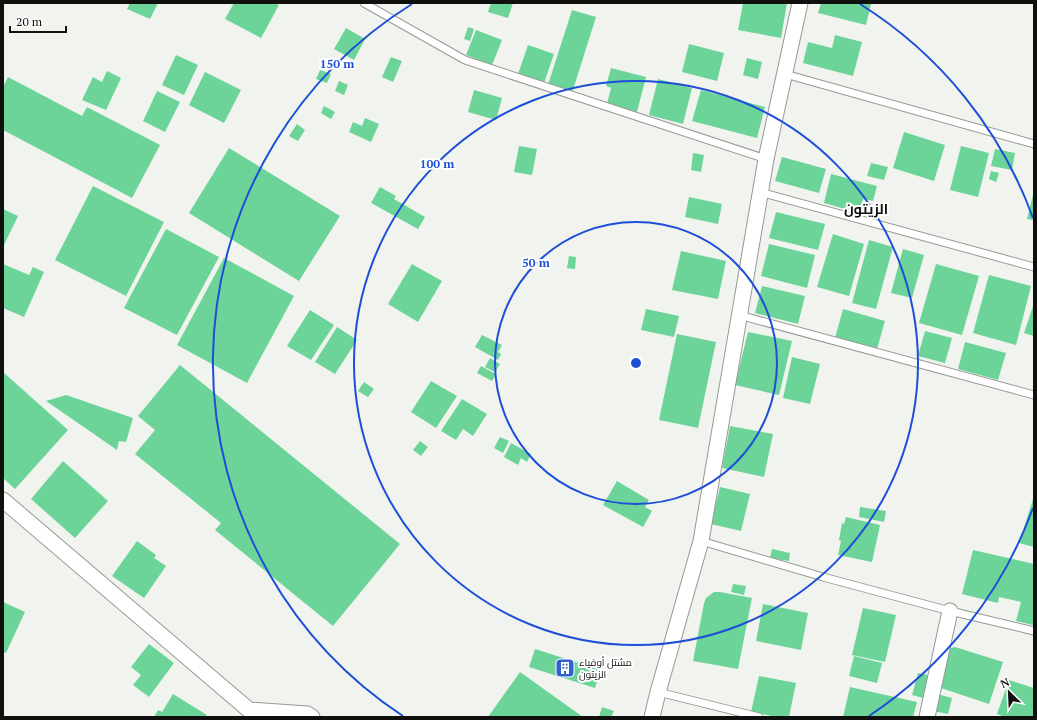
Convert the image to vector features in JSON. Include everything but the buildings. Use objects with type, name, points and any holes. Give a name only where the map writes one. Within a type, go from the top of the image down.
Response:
[{"type":"street","points":[[652,717],[701,541],[766,159],[800,3]]},
{"type":"street","points":[[3,500],[249,710],[307,714],[312,717]]},
{"type":"street","points":[[927,717],[950,611]]},
{"type":"lane","points":[[364,3],[465,60],[766,159]]},
{"type":"lane","points":[[785,74],[1034,144]]},
{"type":"lane","points":[[760,192],[1034,267]]},
{"type":"lane","points":[[739,315],[1034,395]]},
{"type":"lane","points":[[701,541],[823,577],[1034,632]]},
{"type":"lane","points":[[658,692],[759,717]]},
{"type":"place","name":"مشتل أوفياء الزيتون","points":[[565,668]]},
{"type":"district","name":"الزيتون","points":[[866,209]]}]
